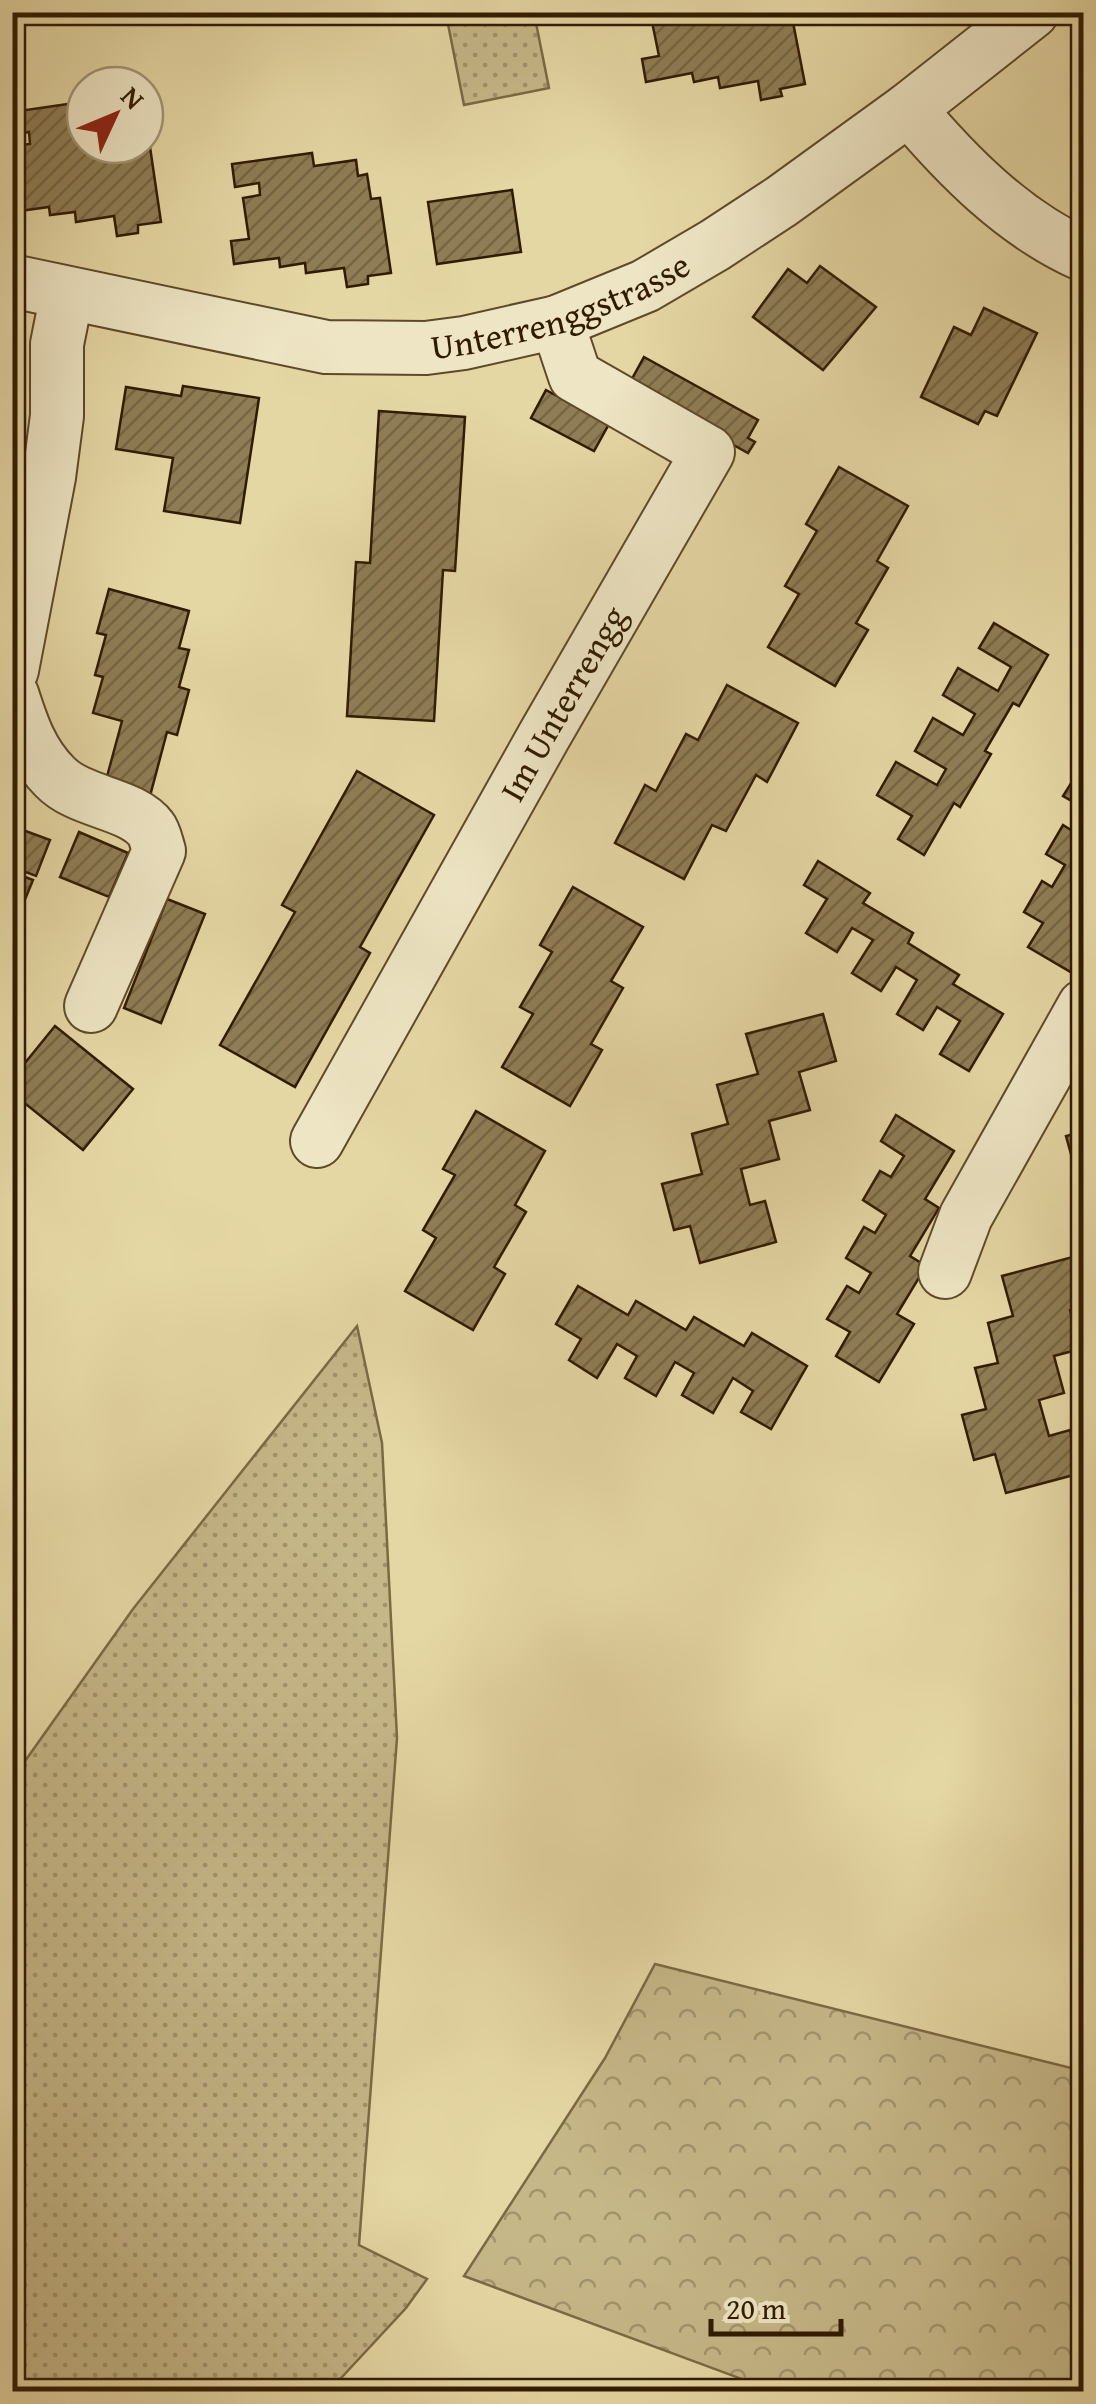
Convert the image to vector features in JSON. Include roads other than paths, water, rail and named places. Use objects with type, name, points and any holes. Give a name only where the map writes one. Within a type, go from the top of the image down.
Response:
[{"type":"street","name":"Unterrenggstrasse","points":[[12,281],[326,347],[426,348],[557,322],[645,286],[715,245],[909,108],[1032,12]]},
{"type":"street","points":[[909,108],[969,175],[1022,218],[1084,255]]},
{"type":"street","points":[[12,670],[49,477],[57,416],[57,344],[67,294]]},
{"type":"street","name":"Im Unterrengg","points":[[318,1141],[708,452],[575,376],[557,322]]},
{"type":"street","points":[[12,694],[26,739],[56,778],[84,797],[136,816],[152,830],[159,851],[90,1006]]},
{"type":"street","points":[[945,1272],[966,1216],[1084,1006]]}]
